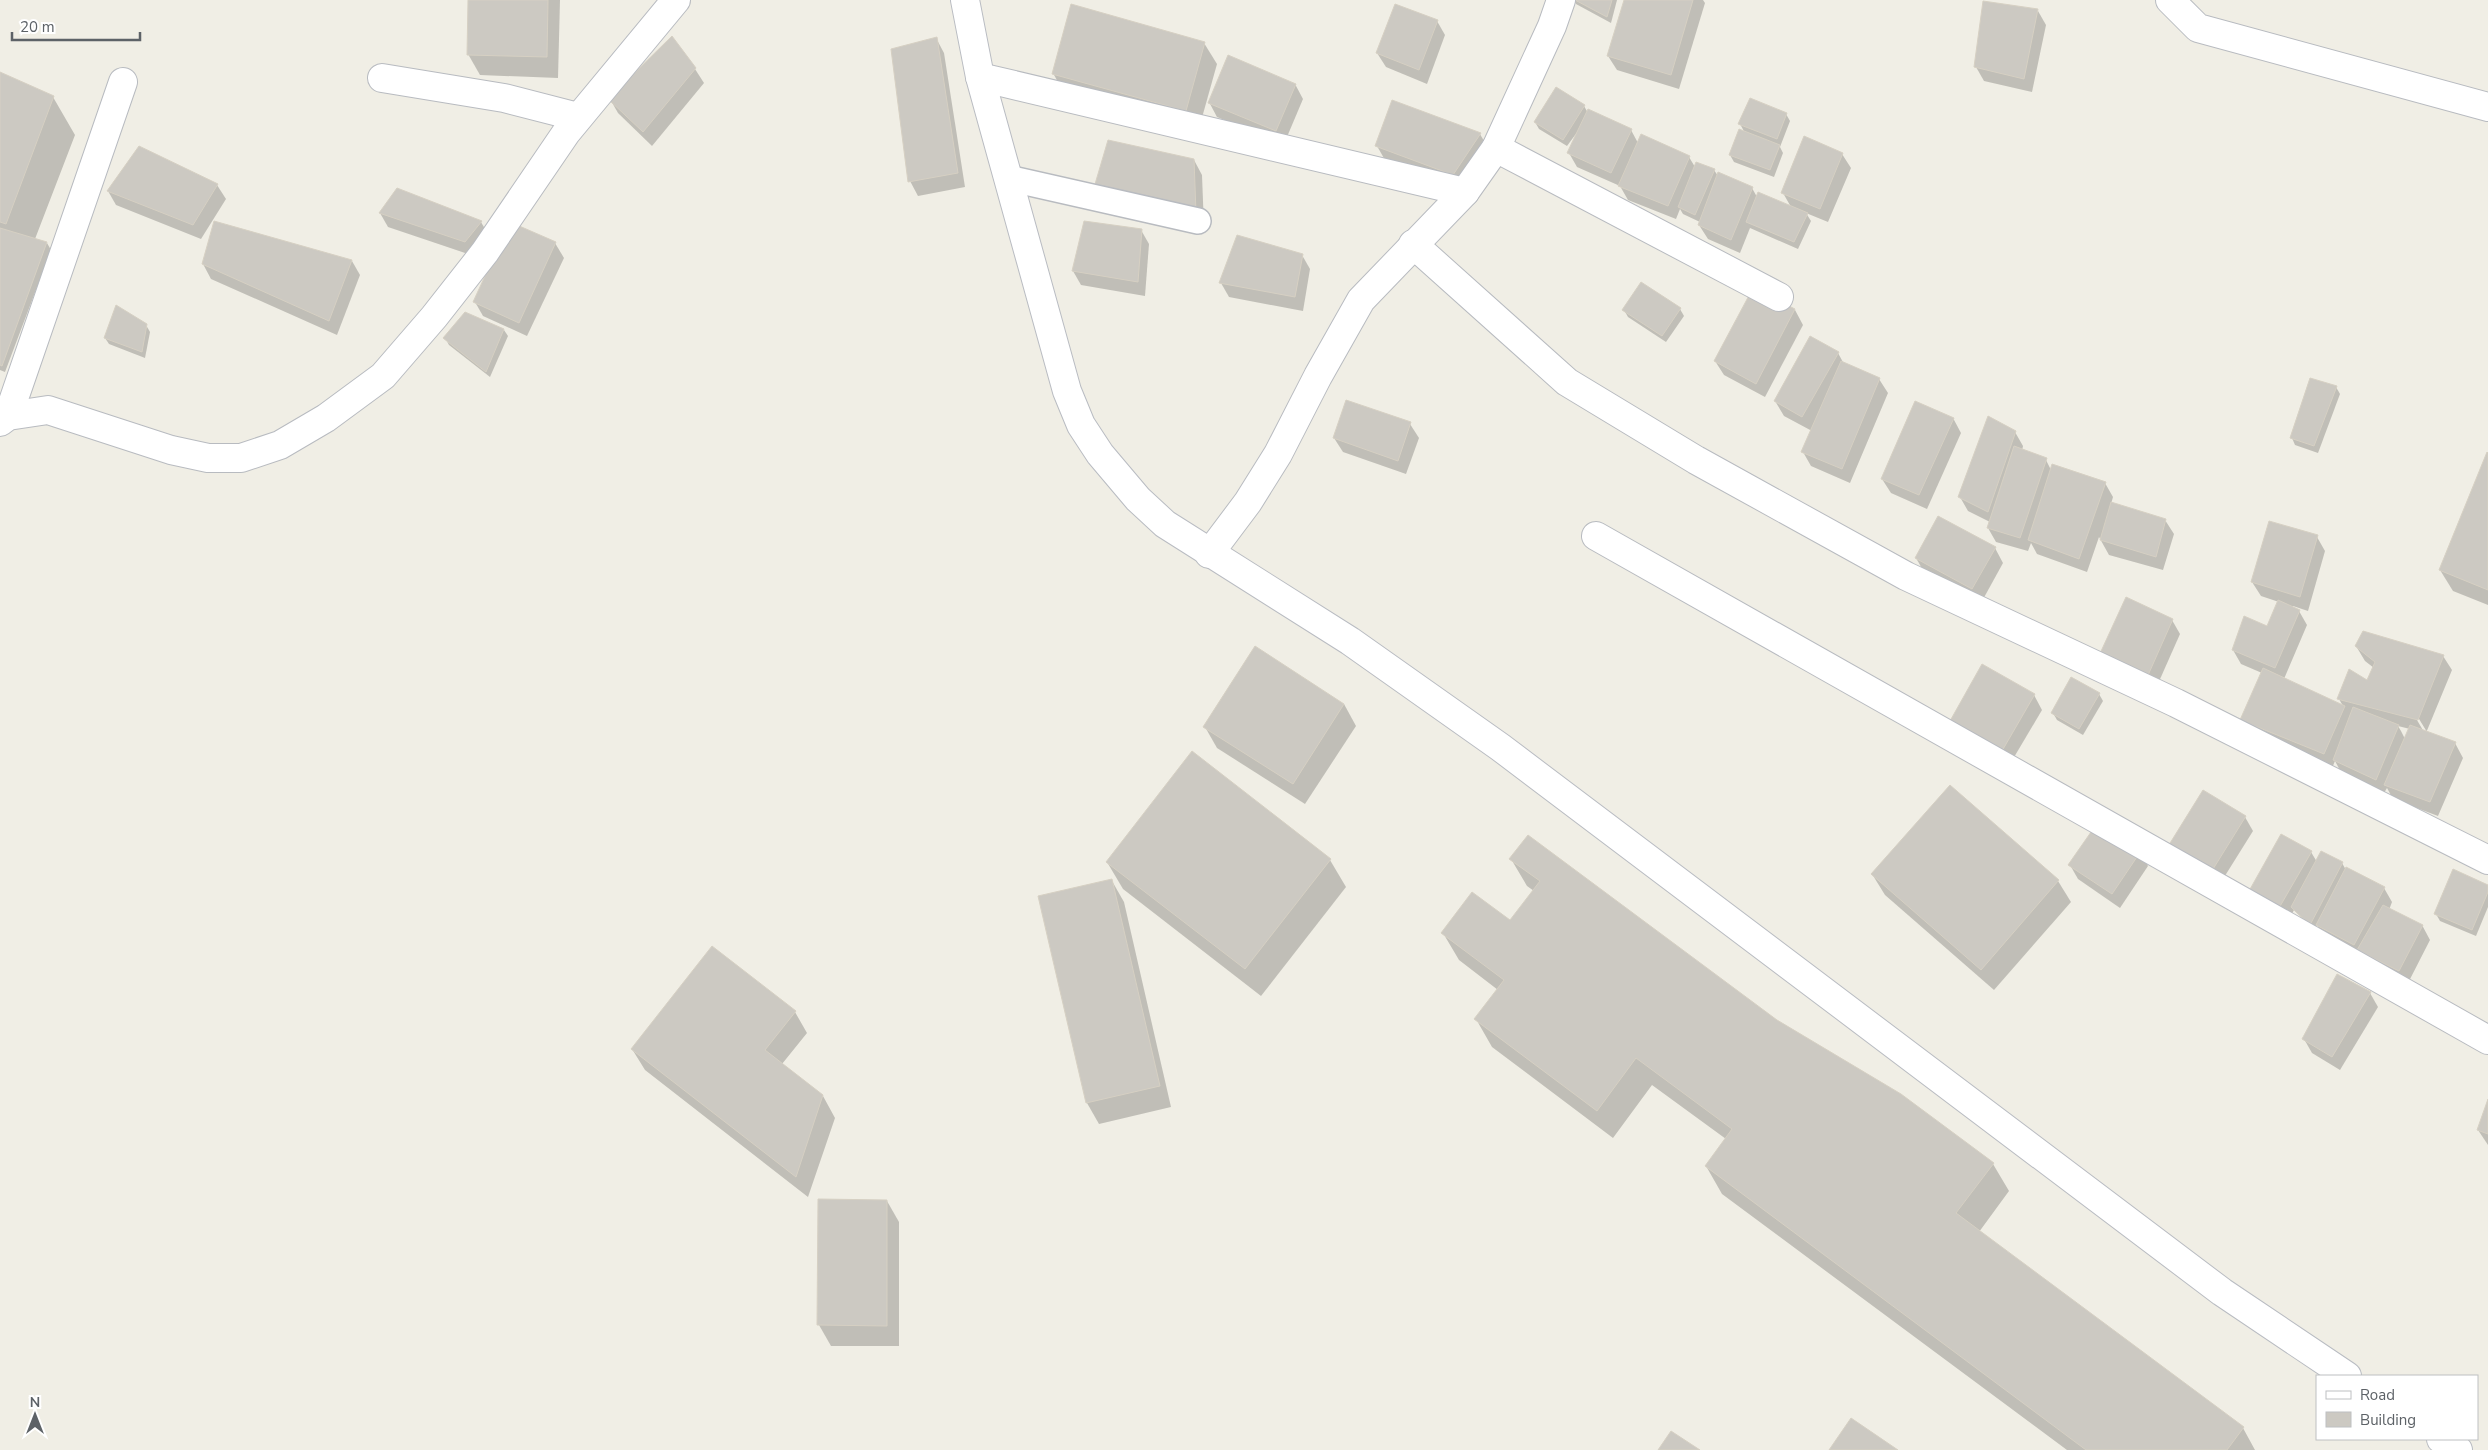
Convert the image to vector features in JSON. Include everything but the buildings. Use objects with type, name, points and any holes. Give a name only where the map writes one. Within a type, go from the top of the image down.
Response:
[{"type":"street","points":[[4,419],[48,410],[161,447],[208,458],[241,458],[280,445],[326,418],[383,376],[434,317],[485,252],[578,117],[676,0]]},
{"type":"street","points":[[965,0],[980,77],[1067,391],[1081,425],[1100,454],[1138,500],[1165,524],[1209,554],[1350,641],[1500,747],[2222,1292],[2346,1375]]},
{"type":"street","points":[[1209,554],[1248,502],[1278,454],[1318,376],[1361,300],[1465,192],[1496,148],[1552,26],[1561,0]]},
{"type":"street","points":[[2170,0],[2198,28],[2488,108]]},
{"type":"street","points":[[980,77],[1465,192]]},
{"type":"street","points":[[382,78],[504,98],[578,117]]},
{"type":"street","points":[[4,419],[124,82]]},
{"type":"street","points":[[1496,148],[1779,297]]},
{"type":"street","points":[[1413,244],[1567,382],[1696,460],[1906,576],[2176,703],[2488,860]]},
{"type":"street","points":[[1596,536],[2488,1040]]},
{"type":"street","points":[[2443,1440],[2458,1450]]},
{"type":"lane","points":[[1008,178],[1198,221]]}]
